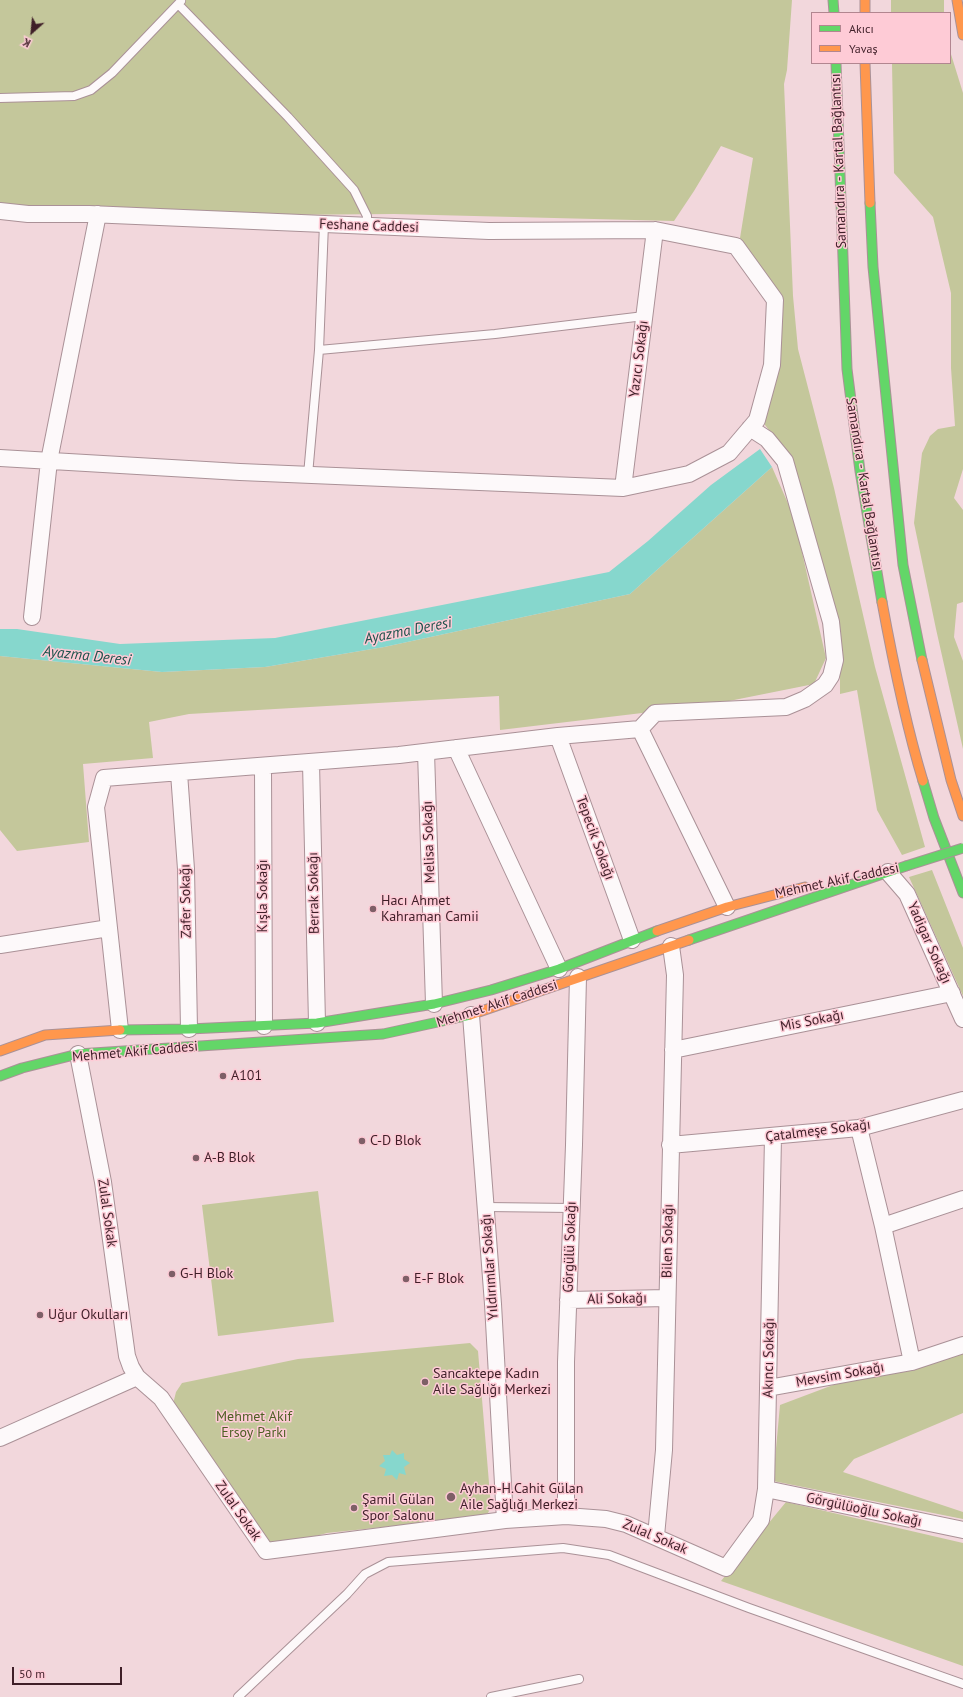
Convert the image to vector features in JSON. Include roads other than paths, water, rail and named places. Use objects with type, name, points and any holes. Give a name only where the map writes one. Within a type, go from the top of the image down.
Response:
[{"type":"main road","points":[[833,0],[834,12]]},
{"type":"main road","points":[[864,0],[865,12]]},
{"type":"main road","points":[[957,0],[963,35]]},
{"type":"main road","name":"Samandıra - Kartal Bağlantısı","points":[[836,64],[847,369],[860,471],[891,653],[910,737],[934,818],[963,893]]},
{"type":"main road","name":"Samandıra - Kartal Bağlantısı","points":[[865,64],[873,267],[903,566],[929,693],[951,780],[963,816]]},
{"type":"main road","points":[[906,866],[963,848]]},
{"type":"main road","name":"Mehmet Akif Caddesi","points":[[0,1076],[22,1068],[78,1054],[145,1051],[383,1034],[436,1024],[471,1015],[578,977],[906,866]]},
{"type":"main road","name":"Mehmet Akif Caddesi","points":[[845,877],[906,866]]},
{"type":"main road","name":"Mehmet Akif Caddesi","points":[[0,1051],[45,1035],[128,1037],[189,1029],[317,1024],[434,1004],[492,990],[559,969],[632,940],[727,907],[815,884]]},
{"type":"main road","name":"Mehmet Akif Caddesi","points":[[559,969],[578,977]]},
{"type":"main road","points":[[264,1026],[272,1041]]},
{"type":"main road","points":[[128,1037],[145,1051]]},
{"type":"street","name":"Feshane Caddesi","points":[[0,212],[28,214],[98,214],[489,231],[655,230],[736,246],[775,300],[772,365],[757,420],[750,428]]},
{"type":"street","points":[[32,617],[49,461],[98,214]]},
{"type":"street","name":"Yazıcı Sokağı","points":[[623,488],[655,230]]},
{"type":"street","points":[[0,458],[308,475],[623,488],[688,474],[729,453],[750,428],[767,439],[785,460],[831,622],[835,660],[831,676],[825,685],[805,699],[786,707],[655,712],[640,729],[558,736],[426,752],[311,763],[104,778],[96,807],[109,928],[128,1037]]},
{"type":"street","points":[[640,729],[727,907]]},
{"type":"street","name":"Tepecik Sokağı","points":[[558,736],[632,940]]},
{"type":"street","points":[[456,748],[559,969]]},
{"type":"street","name":"Melisa Sokağı","points":[[426,752],[434,1004]]},
{"type":"street","name":"Berrak Sokağı","points":[[311,763],[317,1024]]},
{"type":"street","name":"Kışla Sokağı","points":[[263,767],[264,1026]]},
{"type":"street","name":"Zafer Sokağı","points":[[179,773],[186,870],[189,1029]]},
{"type":"street","name":"Yadigar Sokağı","points":[[888,872],[907,894],[963,1019]]},
{"type":"street","points":[[0,945],[109,928]]},
{"type":"street","name":"Bilen Sokağı","points":[[656,1536],[664,1450],[675,974],[671,946]]},
{"type":"street","name":"Görgülü Sokağı","points":[[566,1516],[566,1362],[578,977]]},
{"type":"street","name":"Mis Sokağı","points":[[673,1050],[952,993]]},
{"type":"street","name":"Yıldırımlar Sokağı","points":[[471,1015],[493,1304],[505,1520]]},
{"type":"street","name":"Zulal Sokak","points":[[78,1054],[103,1182],[127,1356],[131,1367],[137,1377],[161,1398],[266,1551],[505,1520],[566,1516],[606,1519],[626,1524],[726,1568]]},
{"type":"street","name":"Çatalmeşe Sokağı","points":[[670,1145],[773,1137],[859,1128],[963,1100]]},
{"type":"street","points":[[859,1128],[883,1226],[912,1362]]},
{"type":"street","name":"Akıncı Sokağı","points":[[726,1568],[761,1520],[766,1489],[773,1137]]},
{"type":"street","points":[[883,1226],[963,1199]]},
{"type":"street","name":"Ali Sokağı","points":[[568,1300],[667,1298]]},
{"type":"street","name":"Mevsim Sokağı","points":[[768,1388],[912,1362],[963,1345]]},
{"type":"street","points":[[0,1438],[137,1377]]},
{"type":"street","name":"Görgülüoğlu Sokağı","points":[[766,1489],[963,1530]]},
{"type":"lane","points":[[0,98],[74,96],[91,90],[112,73],[180,2],[354,190],[367,216],[367,225]]},
{"type":"lane","points":[[308,475],[319,350],[324,224]]},
{"type":"lane","points":[[319,350],[487,335],[644,316]]},
{"type":"lane","points":[[486,1208],[572,1208]]},
{"type":"lane","points":[[238,1697],[347,1594],[365,1574],[388,1562],[563,1548],[609,1555],[749,1608],[963,1684]]},
{"type":"lane","points":[[491,1697],[579,1679]]},
{"type":"water","name":"Ayazma Deresi","points":[[760,449],[772,467],[630,594],[384,647],[265,667],[162,672],[0,656],[0,629],[17,629],[120,644],[275,638],[609,572],[648,541],[711,485]]},
{"type":"water","points":[[392,1450],[397,1455],[404,1453],[404,1459],[410,1463],[404,1467],[406,1475],[399,1473],[397,1480],[392,1475],[384,1476],[386,1469],[379,1466],[385,1461],[383,1455],[390,1455]]},
{"type":"place","name":"Hacı Ahmet Kahraman Camii","points":[[373,909]]},
{"type":"place","name":"A101","points":[[223,1076]]},
{"type":"place","name":"C-D Blok","points":[[362,1141]]},
{"type":"place","name":"A-B Blok","points":[[196,1158]]},
{"type":"place","name":"G-H Blok","points":[[172,1274]]},
{"type":"place","name":"E-F Blok","points":[[406,1279]]},
{"type":"place","name":"Uğur Okulları","points":[[40,1315]]},
{"type":"place","name":"Sancaktepe Kadın Aile Sağlığı Merkezi","points":[[425,1382]]},
{"type":"place","name":"Ayhan-H.Cahit Gülan Aile Sağlığı Merkezi","points":[[451,1497]]},
{"type":"place","name":"Şamil Gülan Spor Salonu","points":[[354,1508]]},
{"type":"park label","name":"Mehmet Akif Ersoy Parkı","points":[[254,1426]]}]
